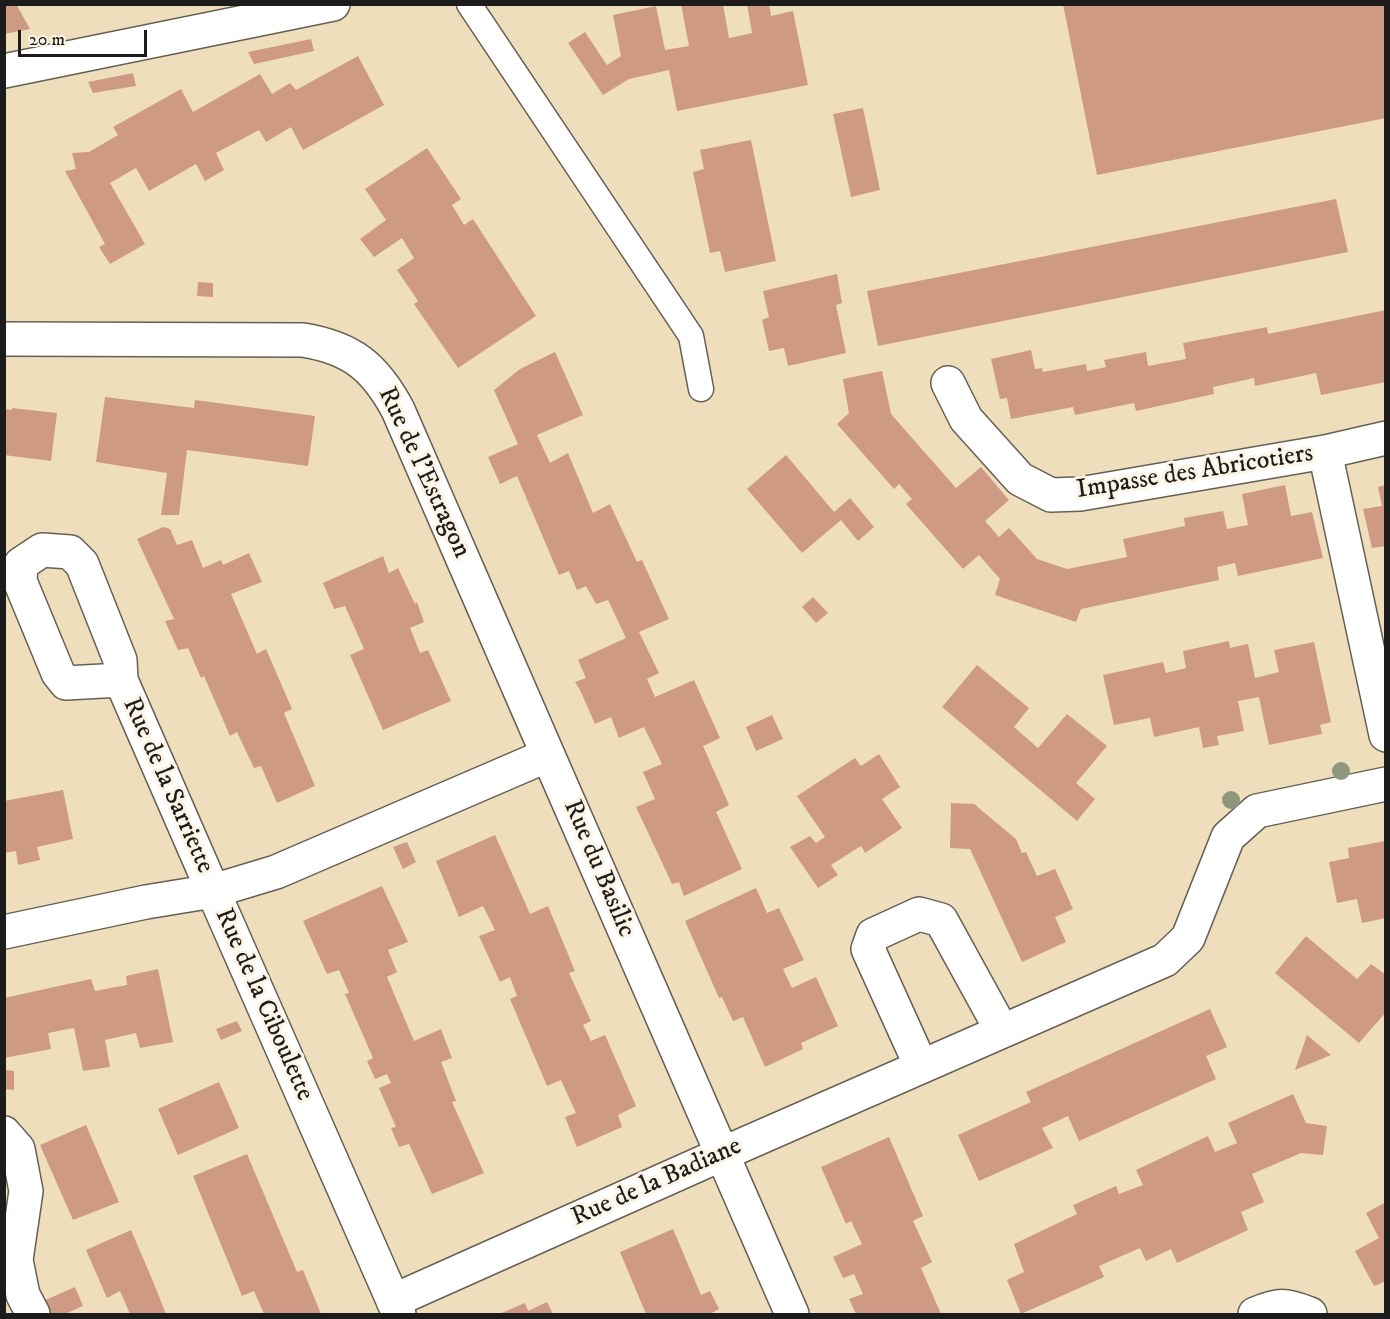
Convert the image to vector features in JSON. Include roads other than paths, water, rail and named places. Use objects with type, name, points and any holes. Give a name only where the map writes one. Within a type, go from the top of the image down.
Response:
[{"type":"street","points":[[4,71],[333,4]]},
{"type":"street","name":"Rue de l'Estragon","points":[[4,339],[303,340],[324,344],[348,354],[369,367],[386,386],[403,420],[548,755]]},
{"type":"street","name":"Impasse des Abricotiers","points":[[948,383],[966,419],[1020,479],[1051,495],[1080,494],[1325,452],[1386,438]]},
{"type":"street","points":[[1325,452],[1386,735]]},
{"type":"street","name":"Rue de la Sarriette","points":[[121,680],[213,891]]},
{"type":"street","points":[[213,891],[276,872],[548,755]]},
{"type":"street","name":"Rue du Basilic","points":[[548,755],[792,1314]]},
{"type":"street","name":"Rue de la Badiane","points":[[396,1308],[722,1154],[1165,960],[1188,938],[1228,837],[1257,811],[1386,784]]},
{"type":"street","name":"Rue de la Ciboulette","points":[[4,932],[146,902],[213,891],[396,1308]]},
{"type":"street","points":[[921,1066],[868,949],[873,935],[919,914],[941,920],[1002,1031]]},
{"type":"street","points":[[4,1133],[18,1149],[27,1191],[16,1260],[23,1295],[33,1314]]},
{"type":"street","points":[[1254,1314],[1276,1305],[1290,1306],[1310,1314]]},
{"type":"lane","points":[[469,4],[691,336],[701,389]]}]
